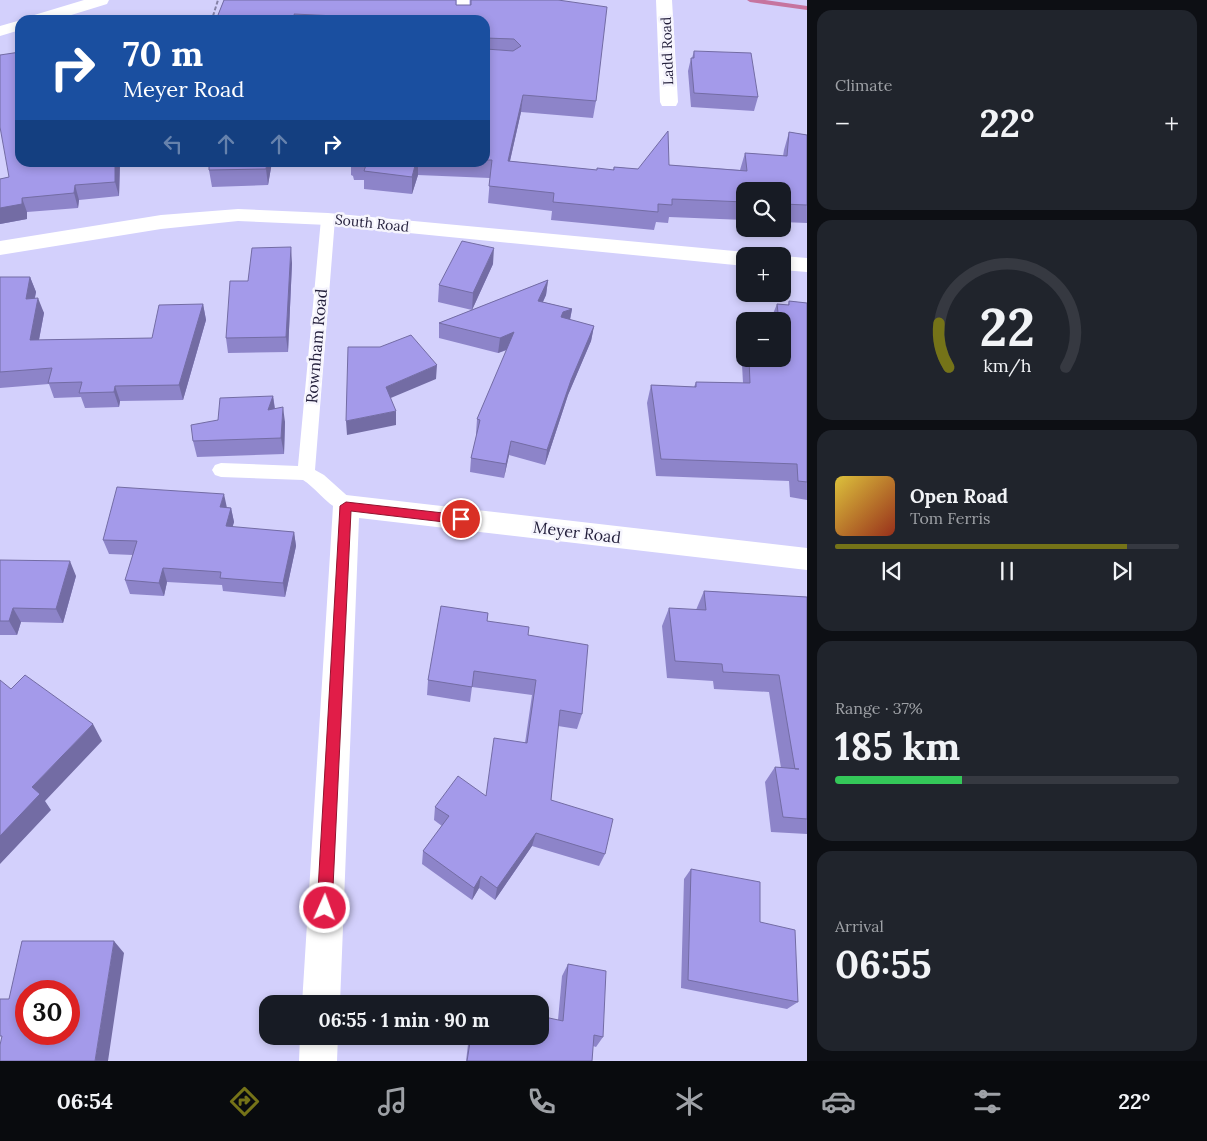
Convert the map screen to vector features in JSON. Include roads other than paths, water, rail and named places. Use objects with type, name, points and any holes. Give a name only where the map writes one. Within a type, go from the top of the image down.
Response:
[{"type":"street","points":[[53,15],[101,0]]},
{"type":"street","name":"Ladd Road","points":[[664,0],[669,102]]},
{"type":"street","points":[[0,31],[15,26]]},
{"type":"street","name":"South Road","points":[[0,248],[204,217],[238,215],[328,219],[736,258]]},
{"type":"street","points":[[791,264],[807,265]]},
{"type":"street","points":[[321,995],[346,506]]},
{"type":"street","name":"Meyer Road","points":[[346,506],[807,559]]},
{"type":"street","points":[[318,1061],[319,1045]]},
{"type":"lane","points":[[464,0],[464,15]]},
{"type":"lane","name":"Rownham Road","points":[[306,473],[328,219]]},
{"type":"lane","points":[[221,470],[306,473],[318,480],[346,506]]},
{"type":"waterway","points":[[750,0],[807,8]]}]
